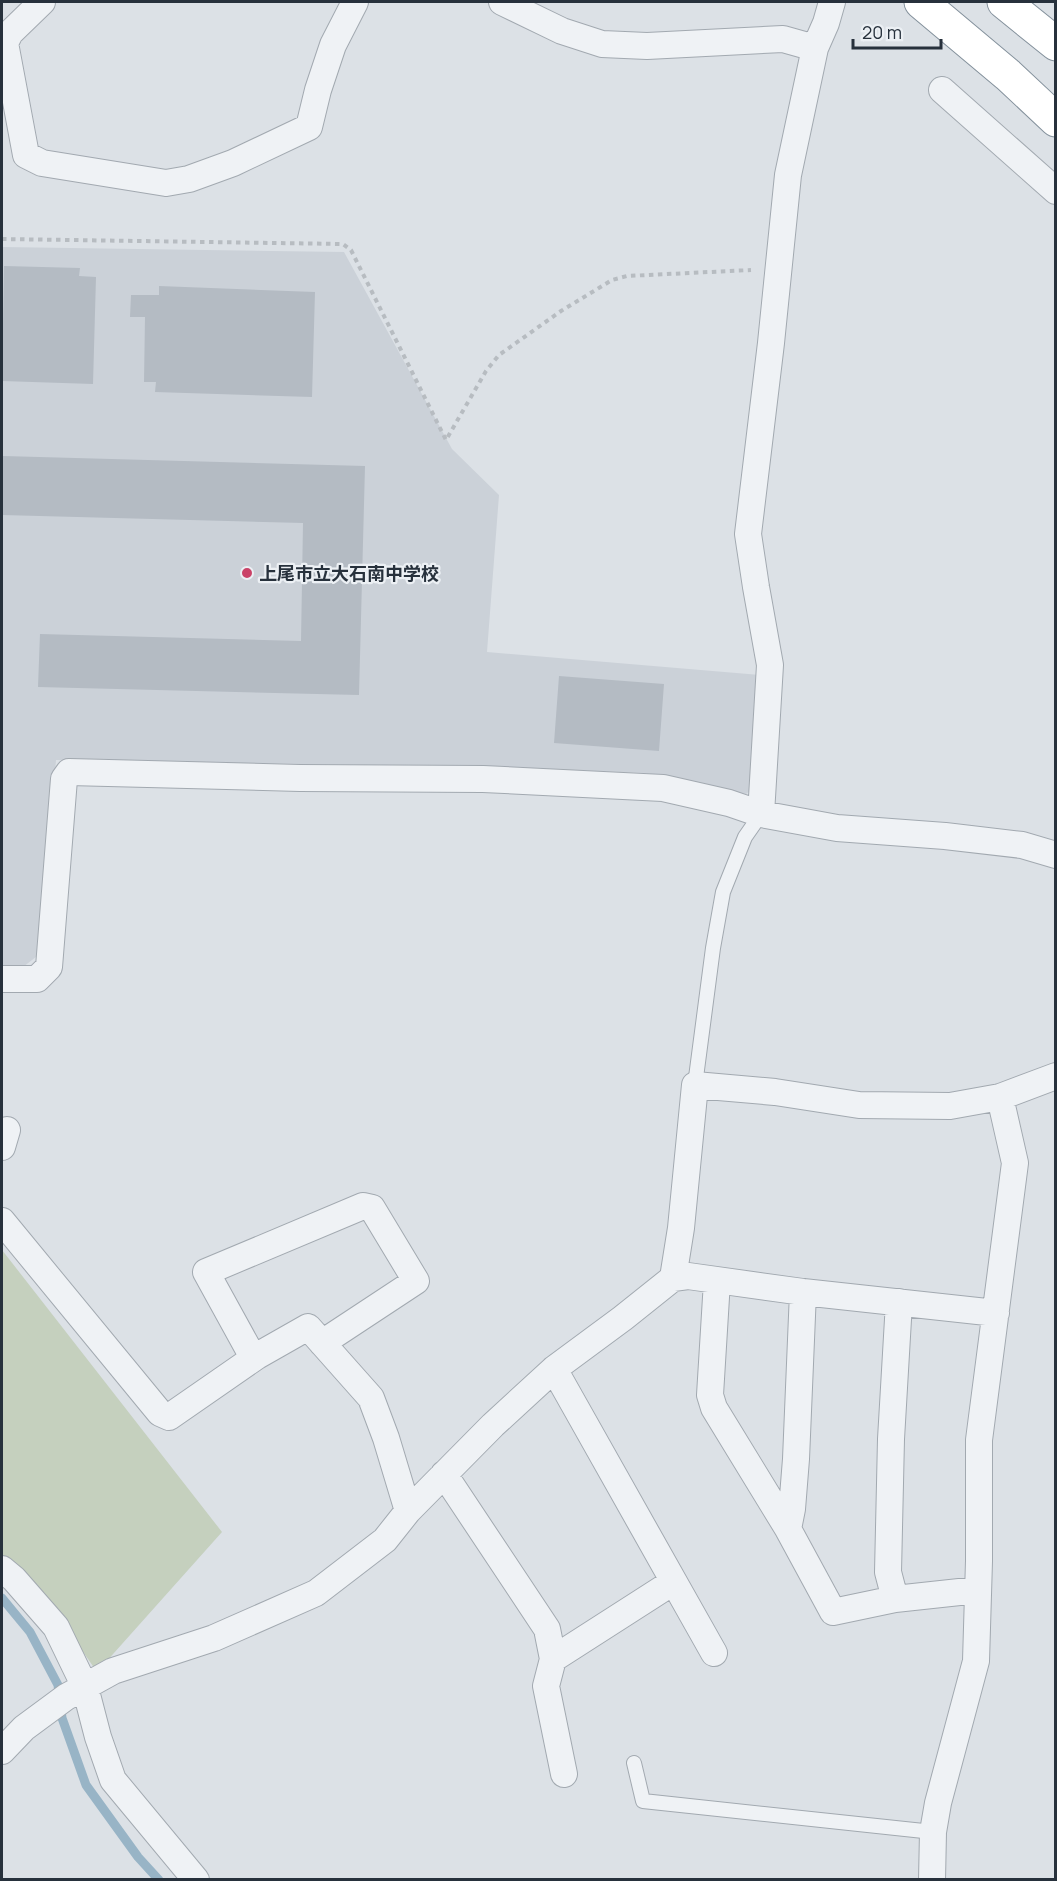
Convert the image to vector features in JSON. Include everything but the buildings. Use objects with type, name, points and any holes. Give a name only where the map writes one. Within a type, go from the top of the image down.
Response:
[{"type":"highway","points":[[921,2],[1008,75],[1056,120]]},
{"type":"highway","points":[[1004,2],[1049,32]]},
{"type":"street","points":[[42,2],[10,33],[5,43],[26,155],[42,163],[166,183],[189,179],[233,164],[309,127],[333,45],[355,2]]},
{"type":"street","points":[[502,2],[562,31],[602,44],[647,46],[783,39],[815,48]]},
{"type":"street","points":[[761,814],[770,664],[748,534],[788,175],[815,48],[832,2]]},
{"type":"street","points":[[942,90],[1056,191]]},
{"type":"street","points":[[2,979],[37,979],[49,967],[64,778],[69,772],[300,778],[483,779],[663,788],[729,803],[761,814],[837,828],[945,836],[1022,846],[1056,855]]},
{"type":"street","points":[[673,1278],[681,1228],[695,1085],[775,1092],[859,1106],[950,1106],[1000,1097],[1056,1076]]},
{"type":"street","points":[[932,1880],[933,1832],[976,1661],[979,1440],[1015,1163],[1000,1097]]},
{"type":"street","points":[[257,1356],[250,1352],[206,1272],[363,1206],[372,1208],[416,1281],[322,1343]]},
{"type":"street","points":[[2,1221],[160,1413],[169,1417],[257,1356],[308,1327],[370,1398],[386,1438],[408,1511]]},
{"type":"street","points":[[2,1751],[24,1728],[66,1697],[113,1671],[214,1638],[316,1593],[385,1540],[408,1511],[444,1474],[554,1369],[673,1278],[688,1276],[803,1292],[996,1313]]},
{"type":"street","points":[[717,1281],[710,1395],[714,1408],[788,1529],[833,1612],[895,1599],[978,1590]]},
{"type":"street","points":[[788,1529],[795,1469],[803,1292]]},
{"type":"street","points":[[895,1599],[888,1572],[891,1439],[898,1302]]},
{"type":"street","points":[[554,1369],[714,1653]]},
{"type":"street","points":[[444,1474],[547,1629],[553,1659],[546,1686],[564,1774]]},
{"type":"street","points":[[2,1569],[14,1579],[56,1628],[85,1687],[98,1737],[113,1780],[196,1880]]},
{"type":"street","points":[[553,1659],[673,1582]]},
{"type":"lane","points":[[695,1085],[712,948],[723,892],[745,837],[761,814]]},
{"type":"lane","points":[[634,1762],[643,1802],[933,1832]]},
{"type":"path","points":[[2,239],[343,244],[351,250],[446,440],[486,371],[499,355],[561,311],[612,280],[627,276],[677,272],[779,269]]},
{"type":"shaded area","name":"上尾市立大石南中学校","points":[[2,247],[344,252],[452,449],[499,495],[487,652],[760,675],[756,786],[746,794],[646,773],[496,767],[56,760],[41,953],[23,967],[2,967]]},
{"type":"green space","points":[[2,1250],[222,1532],[97,1672],[39,1588],[2,1555]]},
{"type":"waterway","points":[[2,1598],[30,1632],[58,1685],[62,1718],[86,1785],[138,1857],[159,1880]]},
{"type":"place","name":"上尾市立大石南中学校","points":[[247,573]]}]
